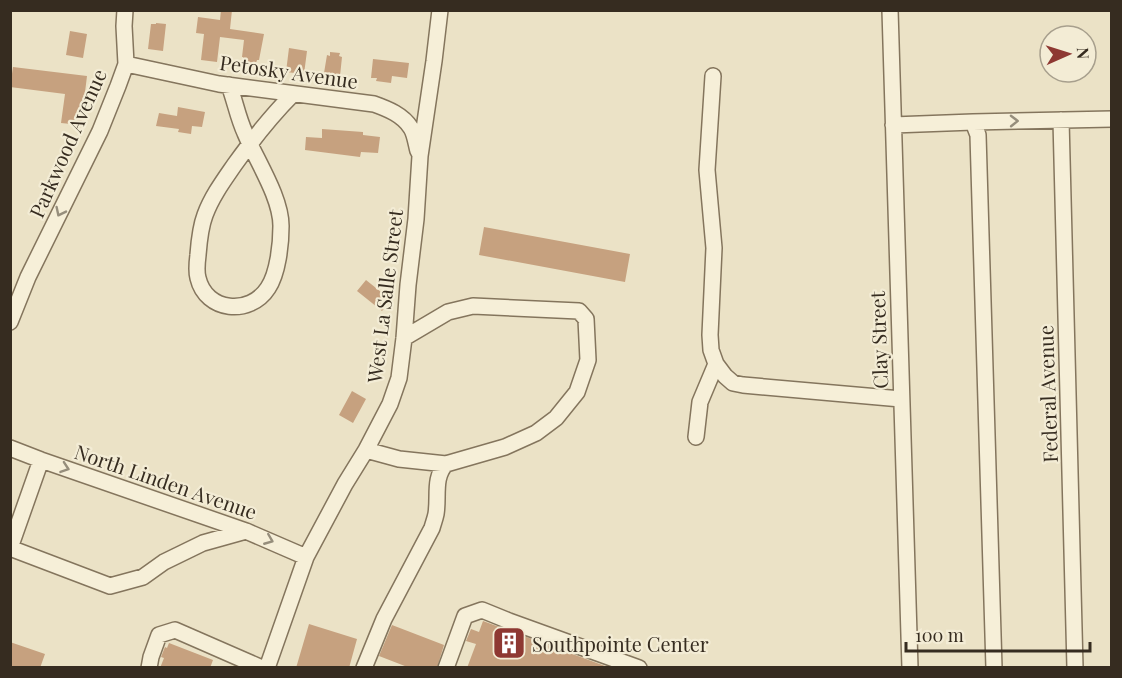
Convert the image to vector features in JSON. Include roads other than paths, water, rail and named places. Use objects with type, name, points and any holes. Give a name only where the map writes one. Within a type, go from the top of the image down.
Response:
[{"type":"street","name":"Parkwood Avenue","points":[[10,322],[28,277],[100,131],[126,64],[125,10]]},
{"type":"street","name":"West La Salle Street","points":[[264,668],[306,557],[390,404],[399,378],[416,219],[420,156],[440,10]]},
{"type":"street","name":"Clay Street","points":[[890,10],[910,668]]},
{"type":"street","name":"Petosky Avenue","points":[[126,64],[229,86],[374,104],[389,109],[411,128],[420,156]]},
{"type":"street","points":[[713,76],[707,170],[714,248],[710,335],[711,351],[716,364],[733,383],[743,385],[901,399]]},
{"type":"street","points":[[229,86],[245,133],[250,144],[279,206],[281,225],[277,268],[270,285],[255,302],[244,306],[228,307],[214,302],[204,293],[198,279],[199,238],[204,216],[214,194],[250,144],[268,120],[293,94]]},
{"type":"street","name":"Federal Avenue","points":[[1061,120],[1075,668]]},
{"type":"street","points":[[892,125],[1112,120]]},
{"type":"street","points":[[973,122],[978,135],[994,668]]},
{"type":"street","points":[[366,450],[399,459],[446,464],[505,447],[536,433],[556,418],[577,392],[588,360],[586,319],[579,311],[473,306],[448,312],[404,338]]},
{"type":"street","points":[[696,437],[700,402],[716,364]]},
{"type":"street","name":"North Linden Avenue","points":[[10,448],[246,531],[306,557]]},
{"type":"street","points":[[41,460],[10,548],[110,586],[142,577],[164,562],[203,543],[246,531]]},
{"type":"street","points":[[364,668],[384,619],[432,528],[436,515],[437,480],[446,464]]},
{"type":"street","points":[[446,668],[465,616],[482,610],[639,668]]},
{"type":"street","points":[[149,668],[159,635],[175,630],[264,668]]},
{"type":"place","name":"Southpointe Center","points":[[509,643]]}]
